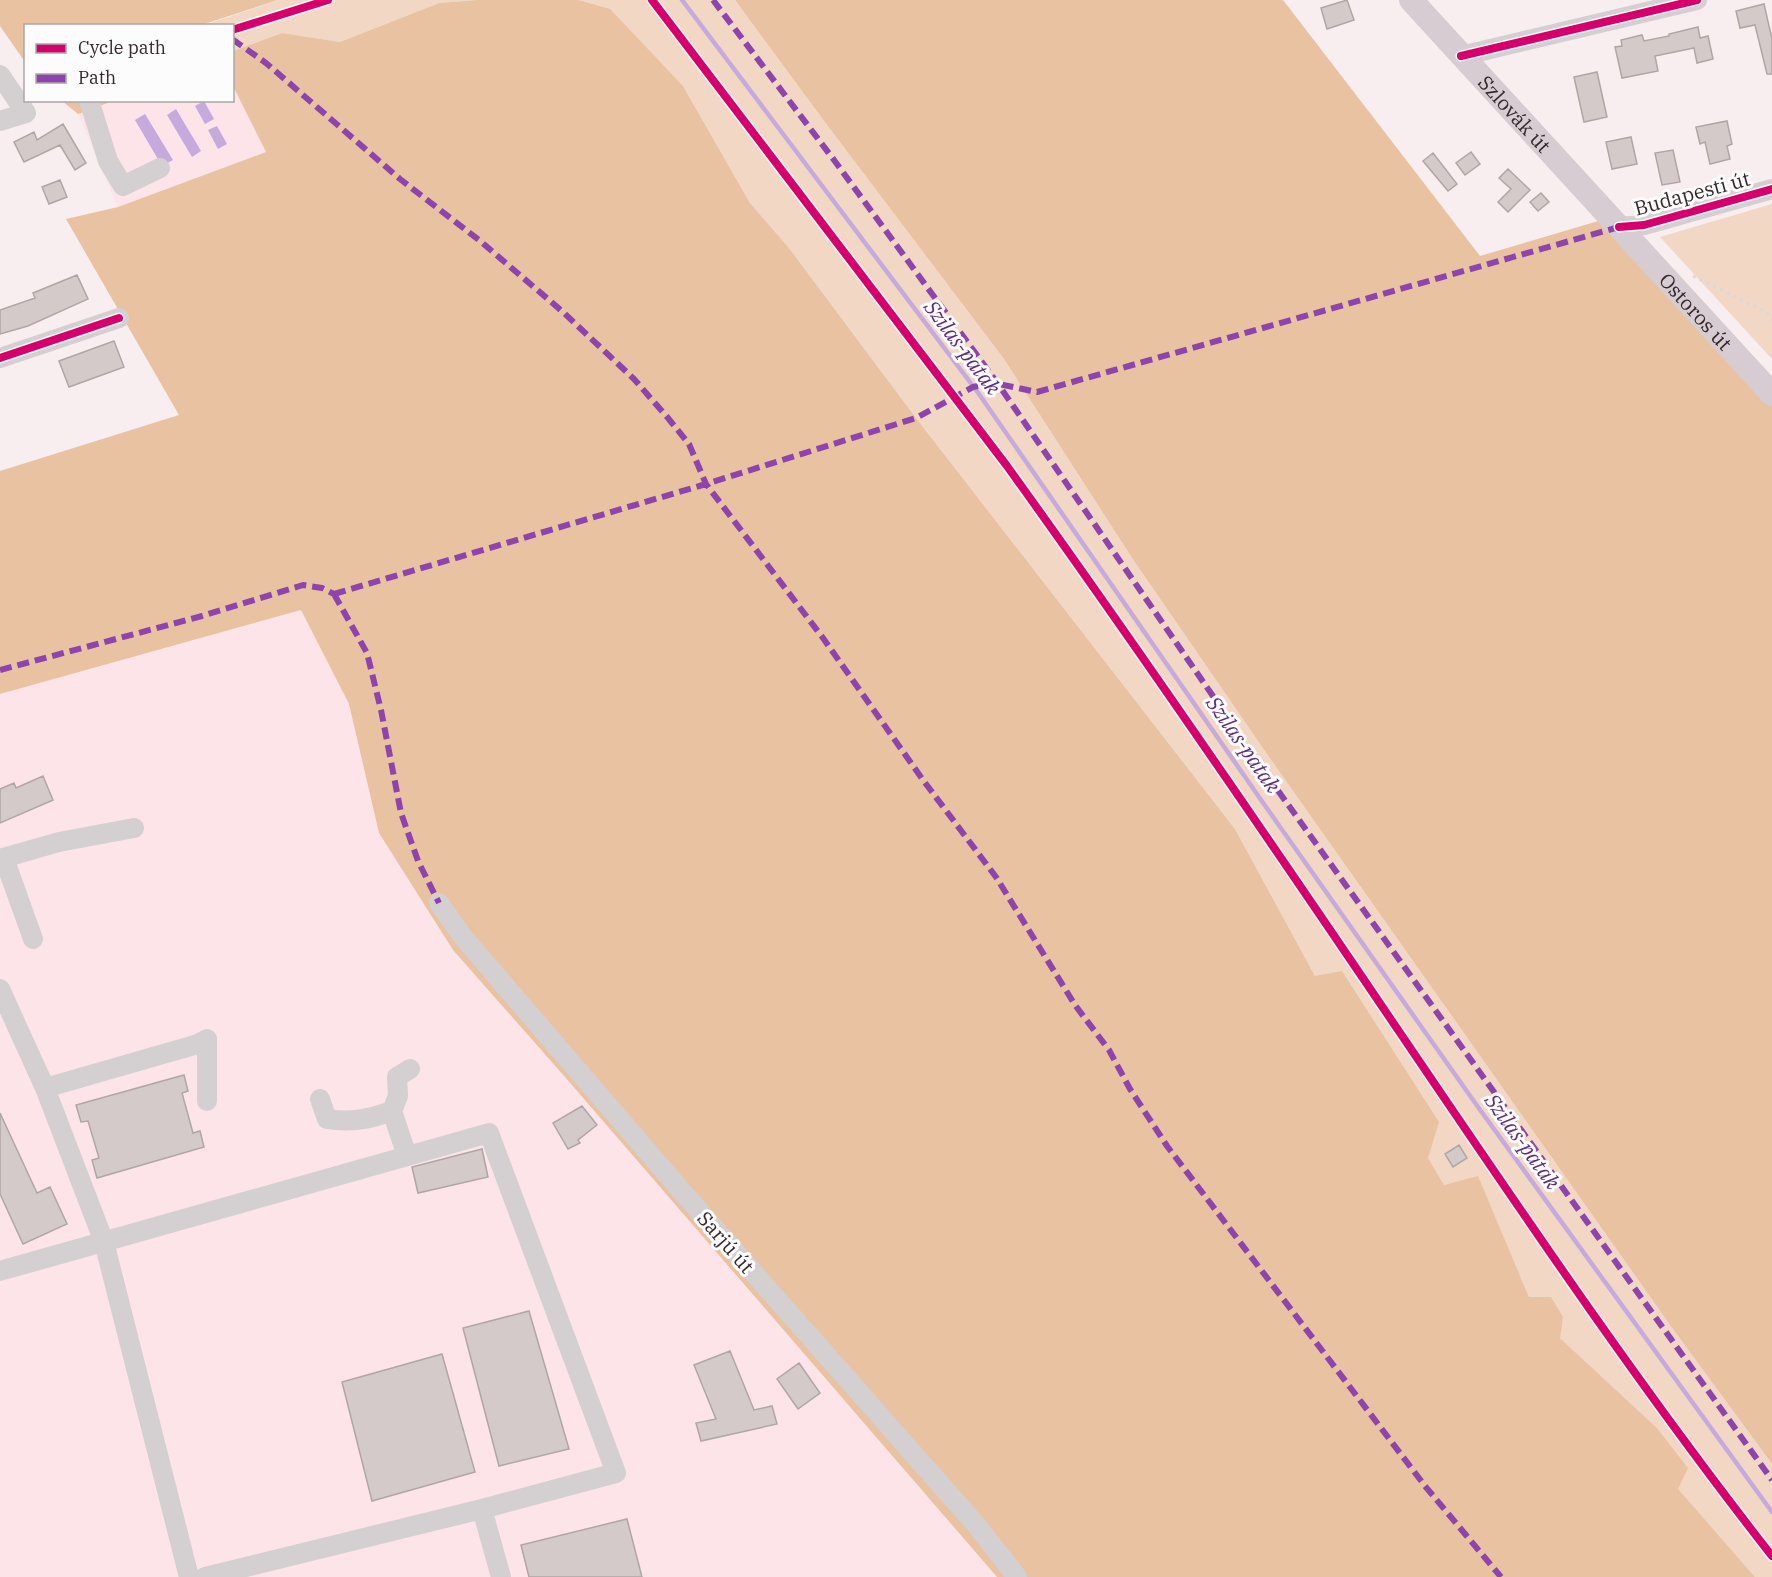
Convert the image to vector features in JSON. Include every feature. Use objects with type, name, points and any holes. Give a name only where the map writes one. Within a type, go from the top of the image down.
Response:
[{"type":"main road","name":"Szlovák út","points":[[1412,0],[1620,227]]},
{"type":"main road","name":"Ostoros út","points":[[1620,227],[1772,394]]},
{"type":"street","points":[[1461,56],[1697,0]]},
{"type":"street","points":[[0,75],[26,113],[0,121]]},
{"type":"street","points":[[90,102],[108,161],[123,186],[160,168]]},
{"type":"street","name":"Budapesti út","points":[[1620,227],[1644,225],[1772,189]]},
{"type":"street","points":[[0,358],[119,318]]},
{"type":"street","points":[[33,939],[2,858],[59,842],[134,828]]},
{"type":"street","name":"Sarjú út","points":[[440,903],[464,937],[685,1195],[978,1527],[1017,1577]]},
{"type":"street","points":[[0,989],[45,1088],[104,1242],[189,1577]]},
{"type":"street","points":[[45,1088],[202,1047],[207,1101]]},
{"type":"street","points":[[407,1156],[392,1111],[398,1096],[397,1077],[410,1069]]},
{"type":"street","points":[[320,1099],[327,1119],[345,1122],[374,1118],[392,1111]]},
{"type":"street","points":[[0,1271],[489,1132],[616,1473],[482,1509],[205,1577]]},
{"type":"street","points":[[482,1509],[501,1577]]},
{"type":"path","points":[[1684,272],[1766,312],[1772,320]]},
{"type":"path","points":[[1766,312],[1772,310]]},
{"type":"shaded area","points":[[0,0],[278,0],[204,24],[24,24],[24,61],[0,26]]},
{"type":"shaded area","points":[[279,0],[477,0],[439,3],[340,42],[282,33],[234,51],[234,24],[207,24]]},
{"type":"shaded area","points":[[477,0],[578,0],[610,9],[683,86],[750,203],[789,248],[916,418],[1235,829],[1315,976],[1342,971],[1439,1122],[1428,1158],[1444,1185],[1478,1176],[1529,1297],[1551,1297],[1563,1317],[1560,1338],[1656,1427],[1688,1468],[1678,1489],[1755,1577],[997,1577],[453,950],[379,833],[349,704],[301,610],[0,694],[0,471],[179,415],[66,219],[118,207],[266,152],[234,88],[234,51],[282,33],[340,42],[439,3]]},
{"type":"shaded area","points":[[579,0],[735,0],[1004,359],[1132,558],[1269,757],[1670,1325],[1772,1464],[1772,1577],[1755,1577],[1677,1489],[1656,1427],[1559,1337],[1563,1317],[1529,1297],[1478,1177],[1444,1185],[1315,976],[1235,829],[916,418],[789,248],[750,203],[683,86]]},
{"type":"shaded area","points":[[735,0],[1283,0],[1480,256],[1605,219],[1772,402],[1772,1464],[1670,1325],[1269,757],[1132,558],[1004,359]]},
{"type":"shaded area","points":[[234,88],[266,152],[118,207],[78,114],[110,102],[234,102]]},
{"type":"shaded area","points":[[63,102],[110,102],[78,114]]},
{"type":"shaded area","points":[[205,102],[214,119],[205,124],[195,106]]},
{"type":"shaded area","points":[[176,109],[201,151],[192,157],[167,115]]},
{"type":"shaded area","points":[[145,114],[173,160],[162,166],[135,120]]},
{"type":"shaded area","points":[[217,126],[227,144],[218,149],[208,130]]},
{"type":"shaded area","points":[[1772,204],[1772,359],[1660,237]]},
{"type":"shaded area","points":[[301,610],[349,704],[379,833],[453,950],[997,1577],[0,1577],[0,694]]},
{"type":"building","points":[[1347,0],[1354,20],[1327,29],[1321,8]]},
{"type":"building","points":[[1764,4],[1772,39],[1772,74],[1767,74],[1755,25],[1740,28],[1736,11]]},
{"type":"building","points":[[1698,27],[1700,38],[1708,36],[1713,59],[1697,63],[1694,48],[1655,56],[1658,71],[1622,78],[1615,47],[1622,46],[1621,40],[1642,35],[1644,41]]},
{"type":"building","points":[[1597,72],[1607,117],[1584,122],[1574,77]]},
{"type":"building","points":[[1727,121],[1732,144],[1727,146],[1730,159],[1710,164],[1705,142],[1700,144],[1696,127]]},
{"type":"building","points":[[63,124],[86,163],[75,170],[60,145],[24,162],[14,142],[34,132],[37,140]]},
{"type":"building","points":[[1631,137],[1637,164],[1612,169],[1606,142]]},
{"type":"building","points":[[1673,150],[1680,182],[1662,185],[1655,153]]},
{"type":"building","points":[[1471,152],[1480,164],[1465,175],[1456,163]]},
{"type":"building","points":[[1433,153],[1457,184],[1448,191],[1423,161]]},
{"type":"building","points":[[1508,169],[1530,190],[1508,212],[1498,202],[1511,189],[1499,178]]},
{"type":"building","points":[[60,180],[67,197],[49,204],[42,187]]},
{"type":"building","points":[[1541,193],[1549,202],[1538,211],[1530,202]]},
{"type":"building","points":[[77,275],[88,299],[28,326],[0,334],[0,310],[35,298],[33,293]]},
{"type":"building","points":[[114,341],[124,367],[69,387],[59,361]]},
{"type":"building","points":[[43,776],[53,800],[0,823],[0,789],[14,783],[16,788]]},
{"type":"building","points":[[184,1075],[188,1091],[182,1093],[193,1133],[200,1131],[204,1147],[97,1178],[92,1160],[99,1158],[88,1121],[81,1122],[76,1105]]},
{"type":"building","points":[[582,1106],[597,1125],[578,1140],[580,1143],[568,1149],[553,1123]]},
{"type":"building","points":[[0,1113],[37,1193],[50,1187],[67,1224],[23,1244],[0,1194]]},
{"type":"building","points":[[1459,1145],[1467,1158],[1453,1167],[1445,1154]]},
{"type":"building","points":[[482,1149],[488,1177],[418,1193],[412,1167]]},
{"type":"building","points":[[529,1311],[569,1449],[499,1466],[463,1328]]},
{"type":"building","points":[[730,1351],[754,1410],[772,1406],[777,1424],[701,1441],[696,1423],[716,1419],[694,1365]]},
{"type":"building","points":[[442,1354],[475,1472],[372,1501],[342,1382]]},
{"type":"building","points":[[799,1363],[820,1393],[798,1409],[777,1379]]},
{"type":"building","points":[[627,1519],[642,1577],[529,1577],[521,1545]]},
{"type":"waterway","name":"Szilas-patak","points":[[682,0],[979,394],[1478,1107],[1772,1512]]},
{"type":"marked path","points":[[713,0],[834,160],[998,384],[1279,792],[1772,1480]]},
{"type":"marked path","points":[[234,40],[266,63],[400,179],[479,240],[563,312],[634,379],[668,418],[689,444],[706,484],[823,638],[923,780],[996,877],[1075,1005],[1109,1050],[1130,1089],[1167,1146],[1425,1486],[1501,1577]]},
{"type":"marked path","points":[[334,594],[706,484],[916,418],[973,387],[994,383],[1037,392],[1619,227]]},
{"type":"marked path","points":[[0,670],[202,616],[303,585],[322,588],[334,594]]},
{"type":"marked path","points":[[334,594],[367,653],[381,710],[401,813],[418,861],[439,903]]},
{"type":"cycle path","points":[[234,29],[328,0]]},
{"type":"cycle path","points":[[652,0],[1007,466],[1202,742],[1484,1157],[1625,1359],[1772,1556]]},
{"type":"cycle path","points":[[1461,56],[1697,0]]},
{"type":"cycle path","points":[[1619,227],[1644,225],[1772,189]]},
{"type":"cycle path","points":[[0,358],[119,318]]}]
